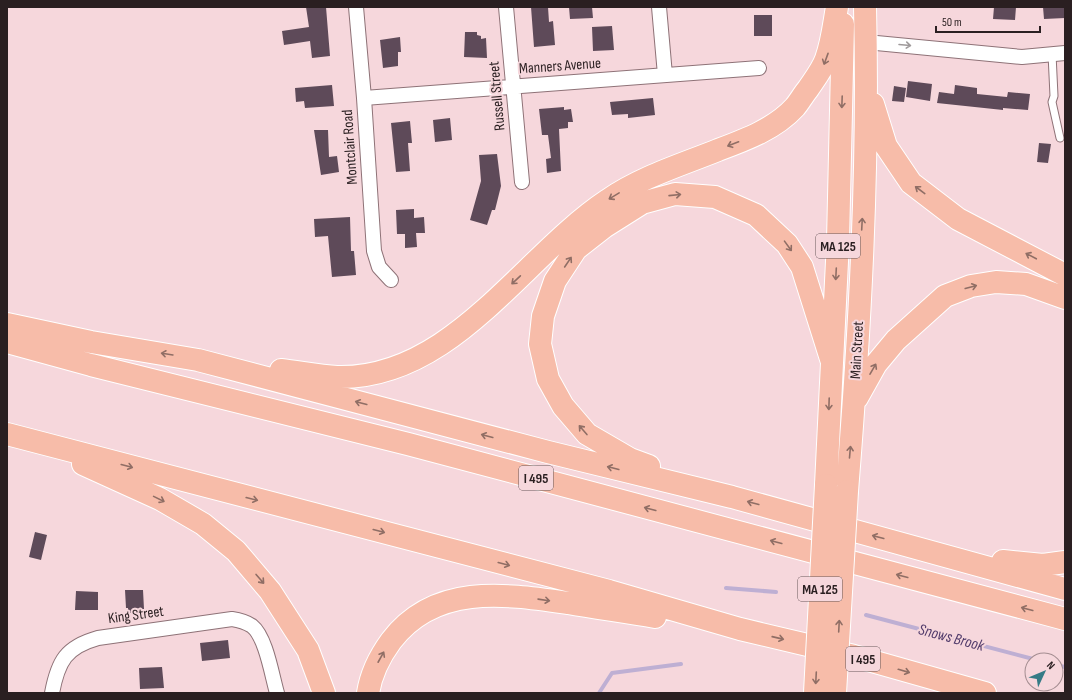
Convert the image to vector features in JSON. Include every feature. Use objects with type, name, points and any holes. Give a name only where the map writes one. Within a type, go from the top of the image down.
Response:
[{"type":"highway","points":[[7,324],[91,342],[198,360],[338,377],[395,368],[419,358],[466,326],[571,228],[613,196],[665,171],[750,138],[765,130],[790,111],[819,74],[827,59],[837,7]]},
{"type":"highway","name":"Main Street","points":[[815,693],[838,241],[844,47],[842,7]]},
{"type":"highway","name":"Main Street","points":[[836,693],[847,491],[854,403],[866,145],[867,85],[865,7]]},
{"type":"highway","points":[[867,85],[886,146],[911,183],[958,219],[1065,275]]},
{"type":"highway","points":[[732,498],[630,459],[587,434],[563,406],[548,379],[540,344],[543,316],[555,281],[576,249],[604,227],[642,203],[675,194],[715,196],[756,215],[787,244],[802,267],[831,359]]},
{"type":"highway","points":[[854,403],[876,364],[896,340],[945,296],[971,286],[996,282],[1026,284],[1065,298]]},
{"type":"highway","name":"I 495","points":[[7,342],[91,365],[408,444],[1065,619]]},
{"type":"highway","points":[[198,360],[548,452],[732,498],[1065,589]]},
{"type":"highway","name":"I 495","points":[[7,434],[608,591],[740,629],[854,656],[985,693]]},
{"type":"highway","points":[[35,441],[160,499],[202,524],[236,551],[270,591],[308,650],[324,693]]},
{"type":"highway","points":[[943,555],[1043,565],[1065,562]]},
{"type":"highway","points":[[368,693],[378,662],[386,648],[405,626],[419,615],[433,607],[468,597],[510,595],[740,629]]},
{"type":"street","name":"Montclair Road","points":[[356,7],[364,98],[374,251],[379,267],[391,280]]},
{"type":"street","name":"Russell Street","points":[[506,7],[522,182]]},
{"type":"street","points":[[659,7],[665,75]]},
{"type":"street","points":[[866,42],[1022,57],[1059,54]]},
{"type":"street","name":"Manners Avenue","points":[[364,98],[759,68]]},
{"type":"street","name":"King Street","points":[[52,692],[58,670],[65,655],[78,644],[98,638],[224,620],[240,621],[252,626],[262,641],[277,693]]},
{"type":"lane","points":[[1059,54],[1052,102],[1060,138]]},
{"type":"building","points":[[306,7],[326,7],[330,56],[312,58],[310,41],[284,45],[282,31],[309,27]]},
{"type":"building","points":[[531,7],[548,7],[549,22],[553,21],[555,45],[534,47]]},
{"type":"building","points":[[569,7],[592,7],[593,18],[570,19]]},
{"type":"building","points":[[994,7],[1016,7],[1015,20],[993,19]]},
{"type":"building","points":[[1043,7],[1065,7],[1065,18],[1044,19]]},
{"type":"building","points":[[754,15],[772,15],[772,36],[754,36]]},
{"type":"building","points":[[612,26],[614,50],[593,51],[592,27]]},
{"type":"building","points":[[465,32],[477,32],[477,35],[481,36],[481,39],[486,38],[487,58],[464,57]]},
{"type":"building","points":[[400,37],[401,52],[398,52],[398,66],[383,68],[380,40]]},
{"type":"building","points":[[908,81],[932,84],[930,101],[906,97]]},
{"type":"building","points":[[332,85],[334,106],[305,108],[304,101],[296,102],[295,88]]},
{"type":"building","points":[[955,85],[977,88],[977,94],[1007,97],[1008,92],[1030,94],[1028,110],[1003,108],[1003,110],[937,103],[939,92],[954,94]]},
{"type":"building","points":[[894,86],[906,88],[904,102],[892,101]]},
{"type":"building","points":[[653,98],[655,115],[628,118],[628,114],[612,115],[610,102]]},
{"type":"building","points":[[564,107],[564,110],[571,109],[573,122],[568,122],[568,128],[559,129],[561,171],[547,173],[546,159],[551,158],[548,135],[542,135],[539,109]]},
{"type":"building","points":[[450,118],[452,140],[435,142],[433,120]]},
{"type":"building","points":[[410,121],[412,143],[408,143],[410,171],[396,172],[391,123]]},
{"type":"building","points":[[314,130],[328,130],[329,157],[337,156],[339,172],[321,175]]},
{"type":"building","points":[[1039,143],[1051,144],[1048,163],[1037,162]]},
{"type":"building","points":[[497,154],[501,186],[495,210],[492,210],[487,225],[470,220],[481,181],[479,155]]},
{"type":"building","points":[[414,209],[414,218],[424,217],[425,233],[416,233],[417,247],[405,248],[405,234],[397,234],[396,210]]},
{"type":"building","points":[[350,217],[351,251],[354,251],[356,275],[332,277],[328,236],[315,237],[314,219]]},
{"type":"building","points":[[35,532],[47,535],[41,560],[29,557]]},
{"type":"building","points":[[125,590],[143,590],[144,609],[141,609],[141,613],[128,613],[128,608],[126,608]]},
{"type":"building","points":[[76,591],[98,592],[98,610],[75,610]]},
{"type":"building","points":[[228,640],[230,658],[202,661],[200,643]]},
{"type":"building","points":[[162,667],[164,688],[140,689],[139,668]]},
{"type":"waterway","name":"Snows Brook","points":[[726,588],[776,592]]},
{"type":"waterway","name":"Snows Brook","points":[[866,615],[1024,657]]},
{"type":"waterway","name":"Snows Brook","points":[[599,693],[612,673],[681,664]]}]
